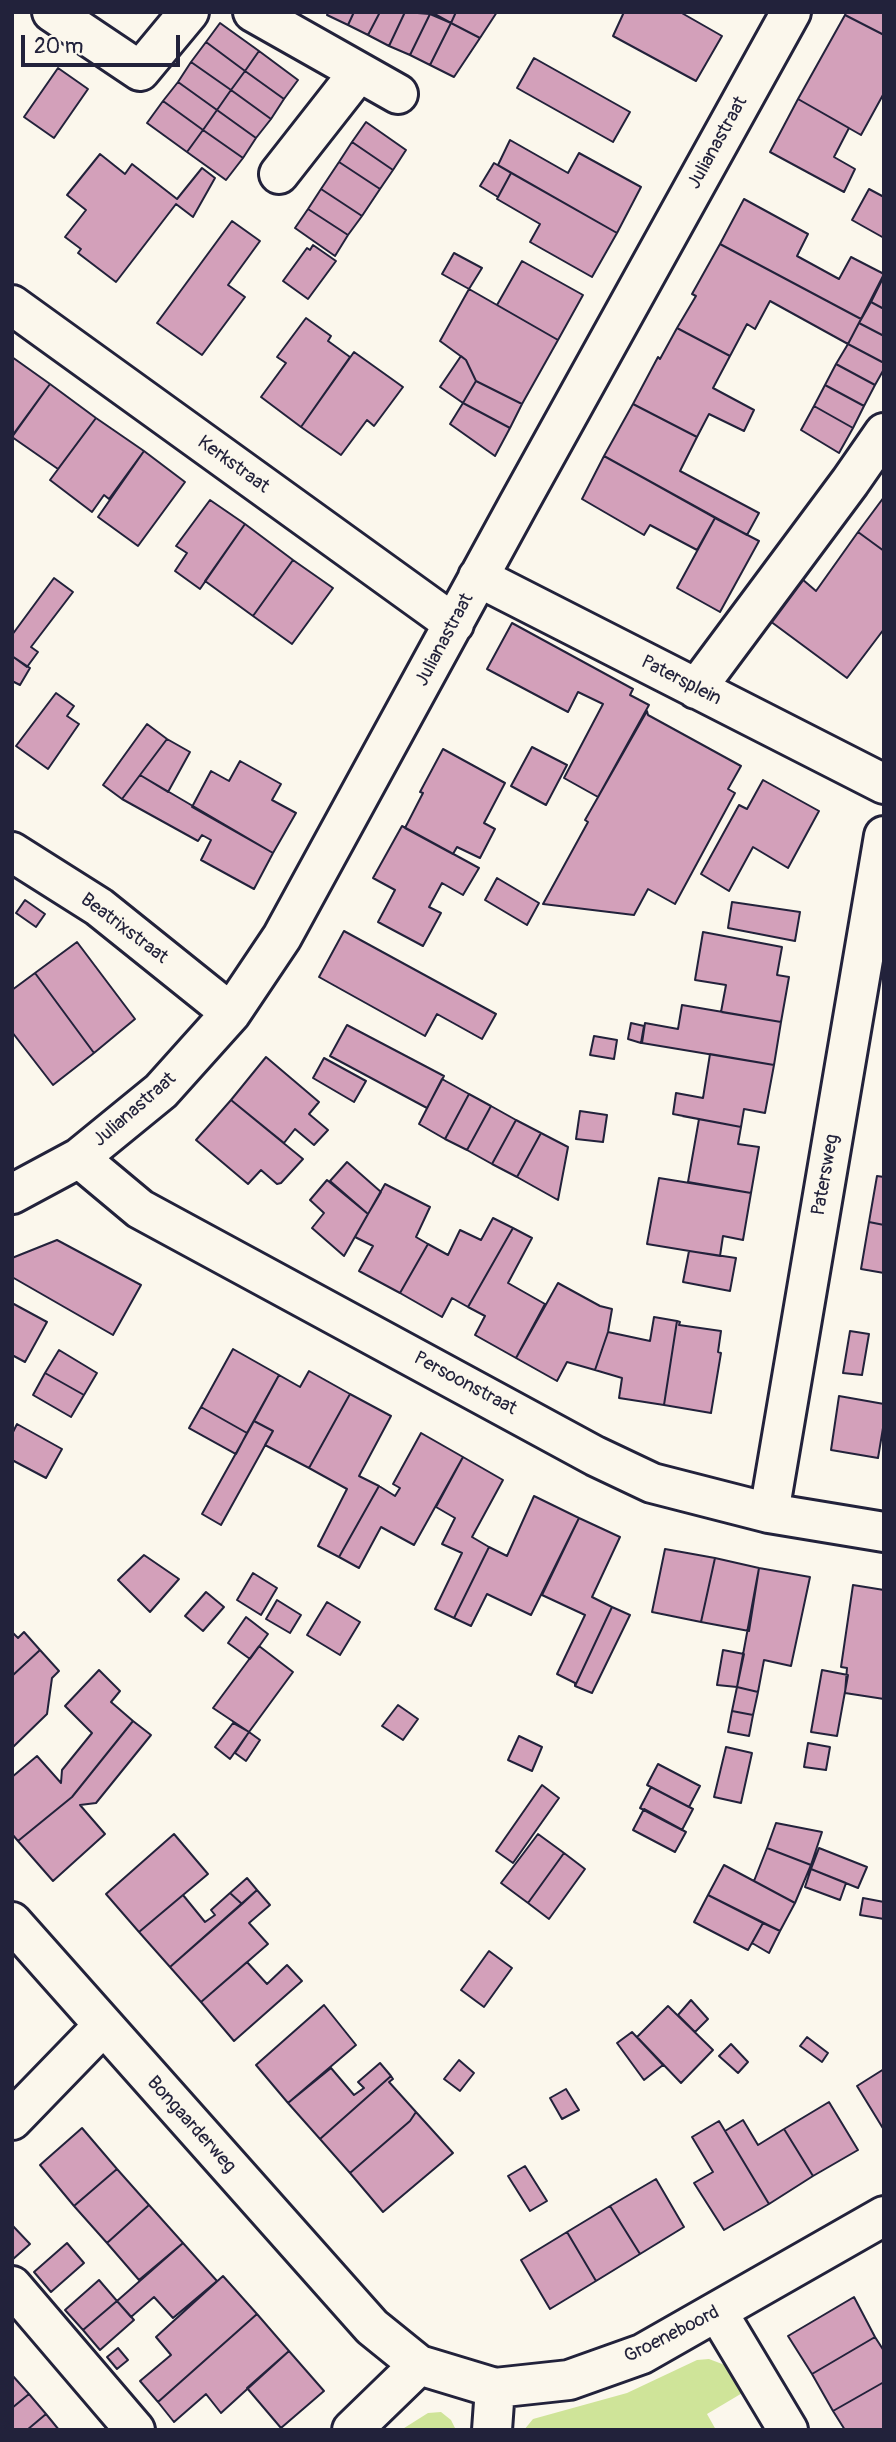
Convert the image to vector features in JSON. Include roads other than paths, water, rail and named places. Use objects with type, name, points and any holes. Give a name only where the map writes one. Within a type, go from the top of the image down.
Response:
[{"type":"street","points":[[52,12],[140,71],[189,12]]},
{"type":"street","points":[[253,12],[398,94]]},
{"type":"street","name":"Julianastraat","points":[[12,1194],[79,1158],[160,1091],[231,1013],[282,937],[791,12]]},
{"type":"street","points":[[279,174],[359,72]]},
{"type":"street","name":"Kerkstraat","points":[[12,305],[454,624]]},
{"type":"street","points":[[696,689],[884,433]]},
{"type":"street","name":"Patersplein","points":[[478,577],[884,784]]},
{"type":"street","name":"Patersweg","points":[[769,1513],[884,836]]},
{"type":"street","name":"Beatrixstraat","points":[[12,852],[99,907],[231,1013]]},
{"type":"street","name":"Persoonstraat","points":[[79,1158],[139,1209],[596,1456],[652,1483],[769,1513],[884,1532]]},
{"type":"street","name":"Bongaarderweg","points":[[12,1922],[372,2327]]},
{"type":"street","points":[[12,2120],[103,2026]]},
{"type":"street","name":"Groeneboord","points":[[372,2327],[419,2365],[495,2388],[569,2380],[642,2354],[884,2216]]},
{"type":"street","points":[[12,2286],[135,2430]]},
{"type":"street","points":[[718,2313],[788,2430]]},
{"type":"street","points":[[352,2430],[419,2365]]},
{"type":"street","points":[[492,2430],[495,2388]]}]
